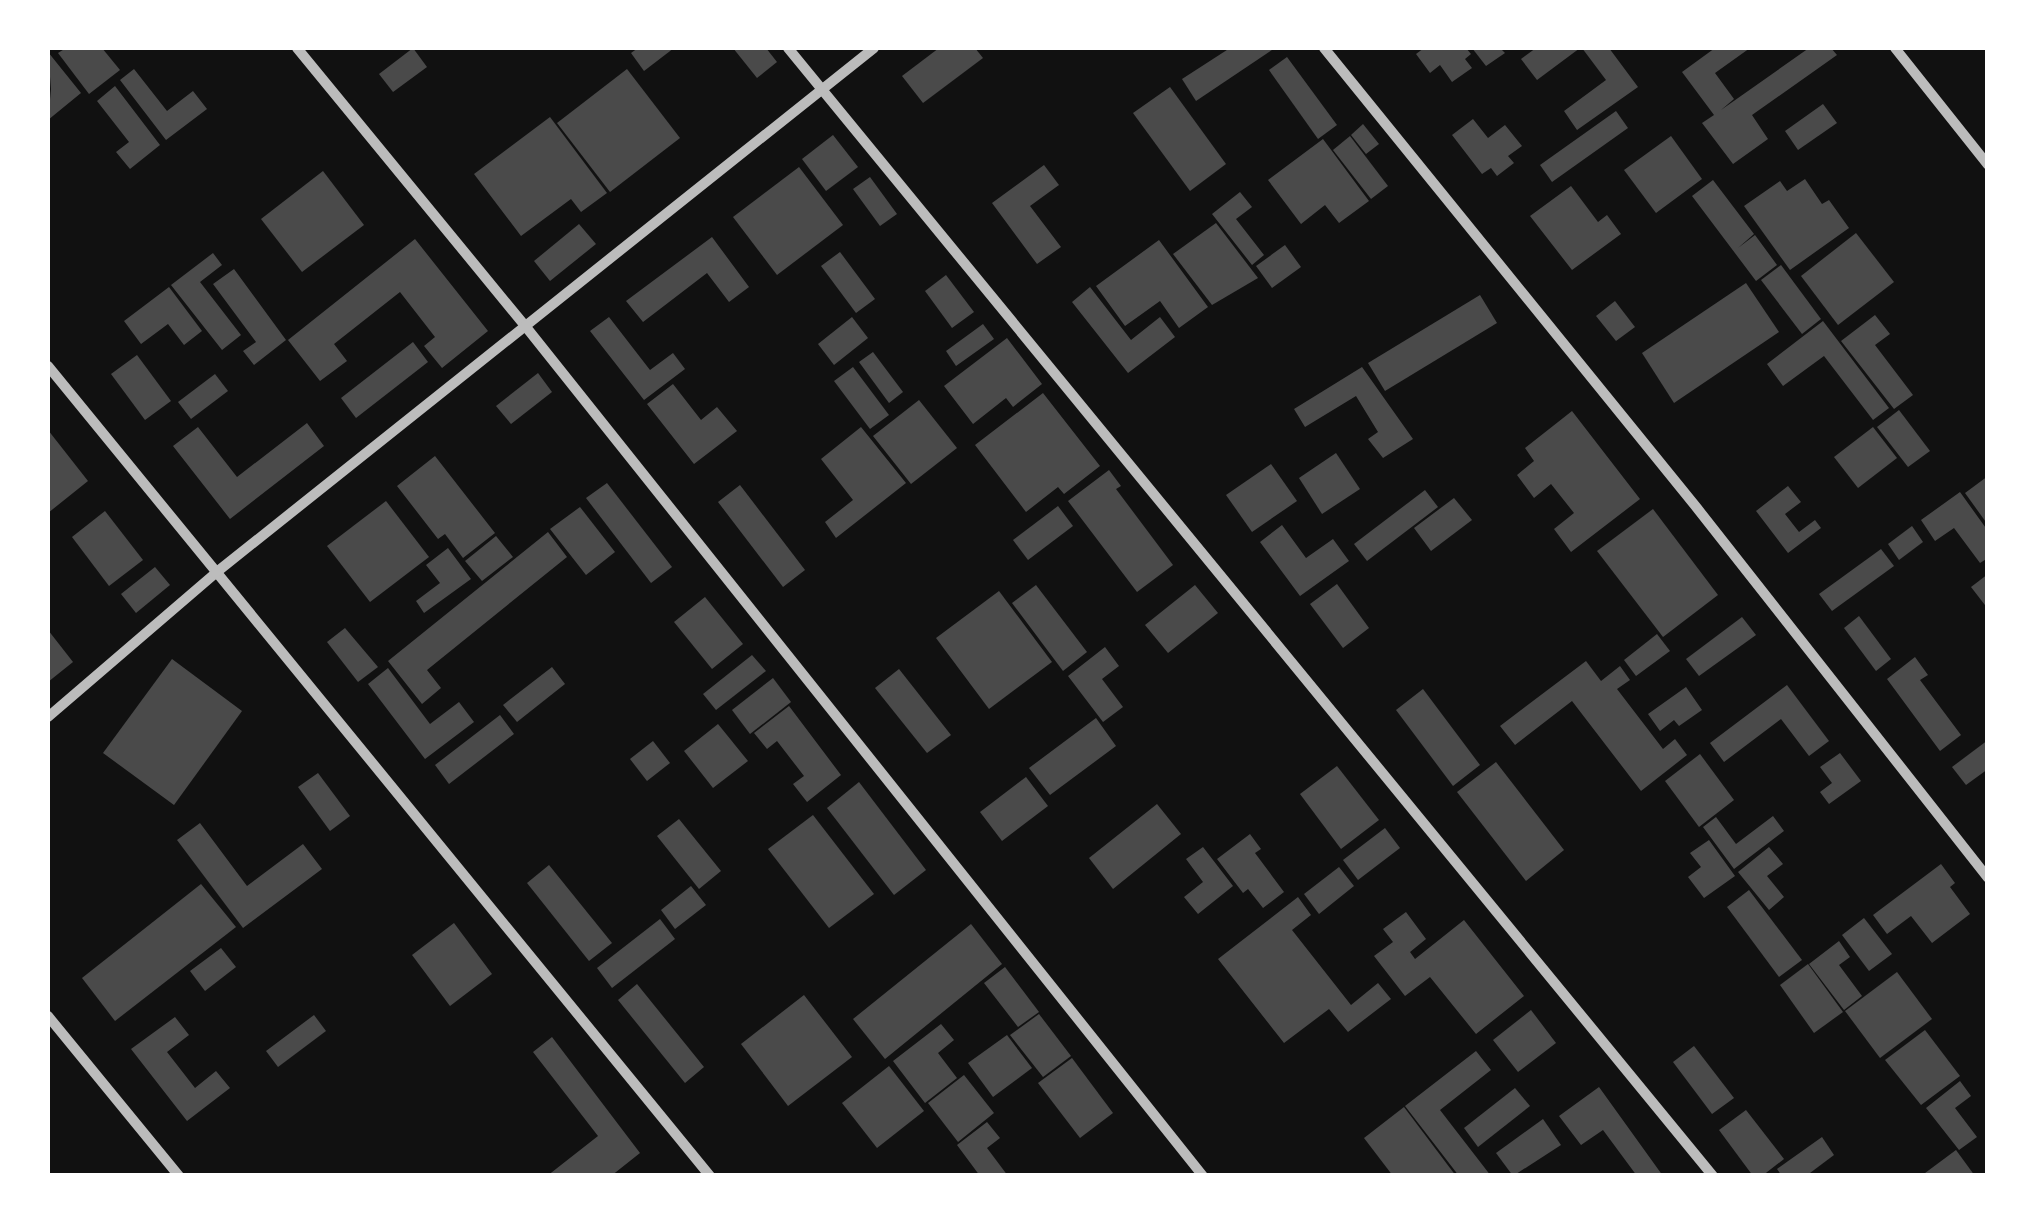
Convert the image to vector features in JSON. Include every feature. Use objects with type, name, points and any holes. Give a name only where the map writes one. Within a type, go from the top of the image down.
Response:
[{"type":"street","points":[[297,48],[526,327],[1203,1176]]},
{"type":"street","points":[[788,48],[1714,1176]]},
{"type":"street","points":[[48,717],[218,572],[874,48]]},
{"type":"street","points":[[1324,48],[1697,508],[1988,878]]},
{"type":"street","points":[[1895,48],[1988,165]]},
{"type":"street","points":[[48,366],[710,1176]]},
{"type":"street","points":[[48,1016],[179,1176]]},
{"type":"building","points":[[66,48],[102,48],[120,70],[89,94],[58,53]]},
{"type":"building","points":[[413,48],[427,67],[393,92],[379,74]]},
{"type":"building","points":[[638,48],[674,48],[644,71],[631,53]]},
{"type":"building","points":[[733,48],[766,48],[777,62],[757,78]]},
{"type":"building","points":[[939,48],[975,48],[983,58],[923,103],[902,76]]},
{"type":"building","points":[[1230,48],[1275,48],[1196,101],[1182,79]]},
{"type":"building","points":[[1424,48],[1466,48],[1471,54],[1465,59],[1472,68],[1452,82],[1440,65],[1430,73],[1416,54]]},
{"type":"building","points":[[1472,48],[1500,48],[1505,53],[1486,66]]},
{"type":"building","points":[[1536,48],[1580,48],[1537,80],[1521,59]]},
{"type":"building","points":[[1582,48],[1609,48],[1638,87],[1577,130],[1564,111],[1606,80]]},
{"type":"building","points":[[1715,48],[1750,48],[1715,73],[1734,99],[1721,110],[1809,48],[1831,48],[1837,55],[1752,115],[1768,139],[1733,164],[1702,123],[1714,115],[1682,72]]},
{"type":"building","points":[[48,52],[81,93],[48,120],[51,89]]},
{"type":"building","points":[[1287,57],[1337,125],[1318,139],[1269,70]]},
{"type":"building","points":[[134,69],[167,111],[193,91],[207,109],[166,140],[120,80]]},
{"type":"building","points":[[627,69],[680,138],[610,192],[557,123]]},
{"type":"building","points":[[115,86],[160,145],[130,169],[116,152],[129,142],[97,101]]},
{"type":"building","points":[[1170,87],[1226,164],[1190,191],[1133,113]]},
{"type":"building","points":[[1823,104],[1837,123],[1798,150],[1785,131]]},
{"type":"building","points":[[1616,111],[1628,128],[1552,182],[1540,165]]},
{"type":"building","points":[[550,117],[607,193],[581,212],[571,199],[521,236],[474,174]]},
{"type":"building","points":[[1473,119],[1488,138],[1505,125],[1522,146],[1508,156],[1514,163],[1497,176],[1491,168],[1482,174],[1452,135]]},
{"type":"building","points":[[1363,124],[1379,144],[1366,154],[1351,135]]},
{"type":"building","points":[[833,135],[858,167],[826,191],[802,159]]},
{"type":"building","points":[[1350,136],[1388,186],[1371,199],[1333,150]]},
{"type":"building","points":[[1671,136],[1702,179],[1656,213],[1624,170]]},
{"type":"building","points":[[1323,139],[1369,201],[1339,223],[1325,205],[1301,224],[1268,180]]},
{"type":"building","points":[[1044,165],[1059,185],[1030,206],[1061,247],[1037,264],[992,203]]},
{"type":"building","points":[[799,167],[843,225],[777,275],[733,217]]},
{"type":"building","points":[[323,171],[364,225],[302,272],[261,219]]},
{"type":"building","points":[[870,177],[897,214],[880,226],[853,189]]},
{"type":"building","points":[[1805,179],[1822,204],[1829,200],[1849,228],[1790,270],[1744,206],[1780,181],[1787,191]]},
{"type":"building","points":[[1713,180],[1754,234],[1738,248],[1755,235],[1777,265],[1756,281],[1692,196]]},
{"type":"building","points":[[1571,186],[1598,222],[1607,215],[1621,234],[1572,270],[1530,216]]},
{"type":"building","points":[[1240,192],[1252,207],[1236,219],[1264,255],[1252,265],[1212,214]]},
{"type":"building","points":[[1216,223],[1258,278],[1212,305],[1173,254]]},
{"type":"building","points":[[579,224],[596,244],[550,281],[534,261]]},
{"type":"building","points":[[1856,233],[1894,282],[1838,325],[1801,276]]},
{"type":"building","points":[[712,237],[749,287],[729,302],[707,273],[643,322],[626,301]]},
{"type":"building","points":[[415,239],[488,331],[442,368],[424,346],[435,337],[400,292],[334,344],[347,361],[320,381],[288,340]]},
{"type":"building","points":[[1159,240],[1208,307],[1179,328],[1160,301],[1125,326],[1096,286]]},
{"type":"building","points":[[1285,245],[1301,267],[1272,288],[1256,266]]},
{"type":"building","points":[[840,252],[875,299],[856,313],[821,266]]},
{"type":"building","points":[[213,253],[222,265],[200,282],[241,335],[222,350],[171,285]]},
{"type":"building","points":[[1781,265],[1821,319],[1802,334],[1761,280]]},
{"type":"building","points":[[234,269],[286,340],[254,365],[243,351],[256,342],[213,284]]},
{"type":"building","points":[[946,275],[974,312],[952,328],[925,291]]},
{"type":"building","points":[[1746,283],[1779,332],[1674,403],[1642,353]]},
{"type":"building","points":[[169,287],[202,331],[184,345],[168,324],[141,344],[124,321]]},
{"type":"building","points":[[1090,287],[1131,340],[1160,317],[1175,337],[1128,373],[1072,302]]},
{"type":"building","points":[[1480,295],[1497,323],[1385,391],[1368,363]]},
{"type":"building","points":[[1615,301],[1635,327],[1616,341],[1596,316]]},
{"type":"building","points":[[1875,315],[1890,334],[1875,345],[1913,395],[1894,409],[1841,341]]},
{"type":"building","points":[[609,317],[650,370],[673,353],[685,369],[644,400],[590,331]]},
{"type":"building","points":[[852,317],[868,338],[834,365],[818,344]]},
{"type":"building","points":[[1823,321],[1889,408],[1873,420],[1824,356],[1783,386],[1767,364]]},
{"type":"building","points":[[983,324],[994,339],[956,366],[946,351]]},
{"type":"building","points":[[1007,338],[1042,384],[1013,407],[1006,398],[973,424],[944,386]]},
{"type":"building","points":[[413,342],[428,362],[356,418],[341,398]]},
{"type":"building","points":[[873,352],[903,392],[889,403],[859,362]]},
{"type":"building","points":[[137,355],[171,401],[145,420],[111,374]]},
{"type":"building","points":[[853,367],[889,415],[870,429],[834,381]]},
{"type":"building","points":[[1362,367],[1413,439],[1383,458],[1368,439],[1378,432],[1356,396],[1305,427],[1294,409]]},
{"type":"building","points":[[538,373],[552,392],[511,424],[496,406]]},
{"type":"building","points":[[215,374],[228,391],[191,419],[178,402]]},
{"type":"building","points":[[673,384],[701,420],[717,407],[737,431],[694,464],[647,404]]},
{"type":"building","points":[[1043,393],[1100,466],[1064,494],[1058,487],[1026,512],[975,445]]},
{"type":"building","points":[[919,400],[957,448],[911,484],[873,436]]},
{"type":"building","points":[[1899,410],[1930,451],[1908,467],[1877,427]]},
{"type":"building","points":[[1572,411],[1640,499],[1571,552],[1554,529],[1574,513],[1551,484],[1534,498],[1517,475],[1534,461],[1525,448]]},
{"type":"building","points":[[307,423],[324,446],[230,519],[173,446],[198,427],[237,477]]},
{"type":"building","points":[[861,427],[906,483],[836,538],[825,522],[853,500],[821,459]]},
{"type":"building","points":[[1873,427],[1897,458],[1858,488],[1834,457]]},
{"type":"building","points":[[48,430],[88,481],[48,513]]},
{"type":"building","points":[[1336,453],[1360,489],[1322,514],[1299,478]]},
{"type":"building","points":[[435,456],[495,533],[463,558],[445,534],[438,539],[397,486]]},
{"type":"building","points":[[1271,464],[1297,501],[1252,532],[1226,495]]},
{"type":"building","points":[[1109,470],[1121,486],[1116,489],[1173,565],[1137,592],[1068,501]]},
{"type":"building","points":[[1988,476],[1988,525],[1965,493]]},
{"type":"building","points":[[607,483],[672,567],[651,583],[586,498]]},
{"type":"building","points":[[740,485],[805,570],[783,587],[718,502]]},
{"type":"building","points":[[1788,486],[1801,502],[1785,514],[1799,532],[1815,520],[1821,528],[1788,553],[1756,511]]},
{"type":"building","points":[[1425,490],[1438,507],[1367,561],[1354,544]]},
{"type":"building","points":[[1960,492],[1988,531],[1988,558],[1980,563],[1954,528],[1935,541],[1921,520]]},
{"type":"building","points":[[1454,498],[1472,520],[1431,551],[1414,528]]},
{"type":"building","points":[[386,501],[429,557],[370,602],[327,546]]},
{"type":"building","points":[[1058,506],[1073,526],[1028,560],[1013,540]]},
{"type":"building","points":[[580,507],[615,552],[586,575],[550,529]]},
{"type":"building","points":[[1653,509],[1718,595],[1663,637],[1597,551]]},
{"type":"building","points":[[105,511],[143,560],[109,586],[72,537]]},
{"type":"building","points":[[1282,525],[1306,558],[1333,539],[1349,561],[1300,596],[1260,542]]},
{"type":"building","points":[[1912,526],[1923,542],[1899,560],[1888,544]]},
{"type":"building","points":[[548,532],[567,557],[427,670],[441,688],[422,704],[388,661]]},
{"type":"building","points":[[496,536],[513,557],[482,581],[465,561]]},
{"type":"building","points":[[448,548],[471,579],[424,613],[416,601],[440,583],[426,565]]},
{"type":"building","points":[[1881,549],[1894,566],[1832,611],[1819,594]]},
{"type":"building","points":[[155,567],[170,585],[136,613],[121,594]]},
{"type":"building","points":[[1988,574],[1988,609],[1971,587]]},
{"type":"building","points":[[1337,584],[1369,628],[1343,648],[1310,604]]},
{"type":"building","points":[[1036,585],[1087,652],[1063,671],[1012,603]]},
{"type":"building","points":[[1195,585],[1218,613],[1168,653],[1145,625]]},
{"type":"building","points":[[999,591],[1052,662],[989,709],[936,638]]},
{"type":"building","points":[[705,597],[743,644],[712,669],[674,622]]},
{"type":"building","points":[[1859,616],[1891,659],[1876,671],[1844,628]]},
{"type":"building","points":[[1742,617],[1756,635],[1699,676],[1686,659]]},
{"type":"building","points":[[345,628],[378,667],[358,682],[327,642]]},
{"type":"building","points":[[48,630],[73,662],[48,682]]},
{"type":"building","points":[[1657,634],[1670,651],[1636,676],[1624,660]]},
{"type":"building","points":[[1105,647],[1119,666],[1102,679],[1123,707],[1103,722],[1068,676]]},
{"type":"building","points":[[752,655],[766,671],[716,710],[703,694]]},
{"type":"building","points":[[1915,657],[1928,675],[1920,680],[1961,735],[1940,751],[1887,679]]},
{"type":"building","points":[[172,659],[242,711],[174,805],[103,753]]},
{"type":"building","points":[[1586,661],[1601,681],[1620,666],[1630,680],[1617,689],[1663,749],[1675,739],[1687,755],[1641,791],[1572,701],[1515,745],[1500,726]]},
{"type":"building","points":[[552,667],[565,684],[517,722],[503,705]]},
{"type":"building","points":[[388,668],[430,724],[459,702],[474,722],[425,759],[368,684]]},
{"type":"building","points":[[899,669],[951,735],[927,753],[875,688]]},
{"type":"building","points":[[773,678],[791,702],[750,734],[732,710]]},
{"type":"building","points":[[1787,685],[1829,741],[1809,756],[1781,719],[1724,762],[1710,743]]},
{"type":"building","points":[[1686,687],[1702,710],[1679,726],[1674,720],[1660,731],[1648,714]]},
{"type":"building","points":[[1423,689],[1480,765],[1453,786],[1396,710]]},
{"type":"building","points":[[789,706],[841,775],[807,802],[793,784],[804,776],[777,741],[767,749],[754,733]]},
{"type":"building","points":[[500,715],[514,734],[449,784],[435,765]]},
{"type":"building","points":[[1096,718],[1116,746],[1050,795],[1029,768]]},
{"type":"building","points":[[718,724],[748,761],[713,788],[684,751]]},
{"type":"building","points":[[1988,740],[1988,769],[1966,785],[1952,767]]},
{"type":"building","points":[[653,741],[670,763],[647,781],[630,759]]},
{"type":"building","points":[[1840,753],[1861,781],[1829,804],[1820,792],[1832,783],[1820,767]]},
{"type":"building","points":[[1700,754],[1734,800],[1699,827],[1665,781]]},
{"type":"building","points":[[1496,762],[1564,850],[1526,881],[1457,792]]},
{"type":"building","points":[[1337,766],[1379,820],[1341,849],[1300,794]]},
{"type":"building","points":[[318,773],[350,816],[330,831],[298,787]]},
{"type":"building","points":[[1026,777],[1048,806],[1002,841],[980,812]]},
{"type":"building","points":[[859,782],[926,870],[894,895],[827,808]]},
{"type":"building","points":[[1157,804],[1181,834],[1113,889],[1089,858]]},
{"type":"building","points":[[813,815],[874,894],[829,928],[768,849]]},
{"type":"building","points":[[1773,816],[1784,831],[1734,869],[1703,827],[1716,817],[1736,844]]},
{"type":"building","points":[[679,819],[721,871],[699,889],[657,836]]},
{"type":"building","points":[[200,823],[247,886],[303,844],[322,869],[243,928],[177,840]]},
{"type":"building","points":[[1385,828],[1400,848],[1358,880],[1343,860]]},
{"type":"building","points":[[1250,834],[1261,849],[1255,853],[1284,892],[1263,908],[1248,889],[1243,893],[1217,859]]},
{"type":"building","points":[[1709,840],[1735,876],[1704,898],[1688,877],[1701,867],[1690,853]]},
{"type":"building","points":[[1203,847],[1233,886],[1198,914],[1184,897],[1203,882],[1186,859]]},
{"type":"building","points":[[1769,847],[1783,864],[1767,876],[1784,897],[1769,910],[1738,872]]},
{"type":"building","points":[[1941,864],[1955,883],[1950,887],[1970,914],[1932,943],[1911,916],[1887,934],[1873,915]]},
{"type":"building","points":[[549,865],[612,943],[589,961],[527,883]]},
{"type":"building","points":[[1339,867],[1354,886],[1319,914],[1304,894]]},
{"type":"building","points":[[201,884],[236,927],[115,1021],[82,978]]},
{"type":"building","points":[[691,886],[706,905],[675,929],[661,910]]},
{"type":"building","points":[[1749,890],[1802,960],[1779,977],[1727,907]]},
{"type":"building","points":[[1298,897],[1311,915],[1292,930],[1351,1005],[1378,983],[1391,999],[1348,1032],[1329,1009],[1284,1043],[1218,959]]},
{"type":"building","points":[[1406,912],[1426,939],[1410,952],[1415,959],[1464,920],[1524,996],[1476,1034],[1430,977],[1405,996],[1374,956],[1393,942],[1383,929]]},
{"type":"building","points":[[1864,918],[1892,954],[1869,971],[1842,935]]},
{"type":"building","points":[[660,919],[675,939],[612,988],[597,968]]},
{"type":"building","points":[[454,923],[492,974],[450,1006],[412,955]]},
{"type":"building","points":[[971,924],[1002,964],[885,1059],[853,1019]]},
{"type":"building","points":[[1839,941],[1850,957],[1839,965],[1862,996],[1844,1010],[1809,964]]},
{"type":"building","points":[[221,948],[236,967],[205,991],[190,971]]},
{"type":"building","points":[[1808,964],[1843,1012],[1814,1033],[1780,985]]},
{"type":"building","points":[[1005,967],[1039,1012],[1018,1027],[984,983]]},
{"type":"building","points":[[1897,972],[1932,1019],[1880,1058],[1845,1011]]},
{"type":"building","points":[[637,984],[704,1067],[685,1083],[618,1000]]},
{"type":"building","points":[[804,995],[852,1057],[788,1106],[741,1044]]},
{"type":"building","points":[[1531,1010],[1556,1043],[1518,1072],[1493,1040]]},
{"type":"building","points":[[1039,1014],[1071,1056],[1043,1077],[1010,1035]]},
{"type":"building","points":[[314,1015],[326,1031],[278,1067],[266,1051]]},
{"type":"building","points":[[175,1017],[189,1035],[167,1052],[195,1088],[216,1071],[230,1088],[187,1121],[131,1049]]},
{"type":"building","points":[[941,1024],[954,1040],[938,1053],[957,1078],[925,1103],[893,1061]]},
{"type":"building","points":[[1925,1030],[1960,1076],[1921,1105],[1885,1060]]},
{"type":"building","points":[[1007,1035],[1032,1068],[993,1097],[968,1063]]},
{"type":"building","points":[[552,1037],[640,1153],[611,1176],[547,1176],[598,1136],[533,1052]]},
{"type":"building","points":[[1694,1046],[1734,1098],[1712,1114],[1673,1062]]},
{"type":"building","points":[[1476,1051],[1491,1070],[1440,1110],[1491,1176],[1459,1176],[1405,1106]]},
{"type":"building","points":[[1072,1058],[1113,1113],[1080,1138],[1038,1083]]},
{"type":"building","points":[[889,1066],[924,1111],[877,1148],[842,1103]]},
{"type":"building","points":[[964,1075],[994,1113],[958,1142],[928,1103]]},
{"type":"building","points":[[1960,1081],[1971,1096],[1955,1108],[1977,1137],[1959,1150],[1926,1108]]},
{"type":"building","points":[[1599,1087],[1663,1176],[1637,1176],[1603,1130],[1581,1145],[1559,1116]]},
{"type":"building","points":[[1515,1088],[1530,1106],[1478,1147],[1464,1128]]},
{"type":"building","points":[[1404,1107],[1456,1176],[1393,1176],[1364,1138]]},
{"type":"building","points":[[1746,1110],[1784,1159],[1762,1176],[1753,1176],[1719,1130]]},
{"type":"building","points":[[1543,1119],[1561,1145],[1513,1176],[1496,1153]]},
{"type":"building","points":[[987,1122],[1000,1138],[987,1148],[1008,1176],[980,1176],[957,1145]]},
{"type":"building","points":[[1822,1137],[1834,1155],[1806,1176],[1782,1176],[1777,1169]]},
{"type":"building","points":[[1956,1150],[1975,1176],[1921,1176]]}]
